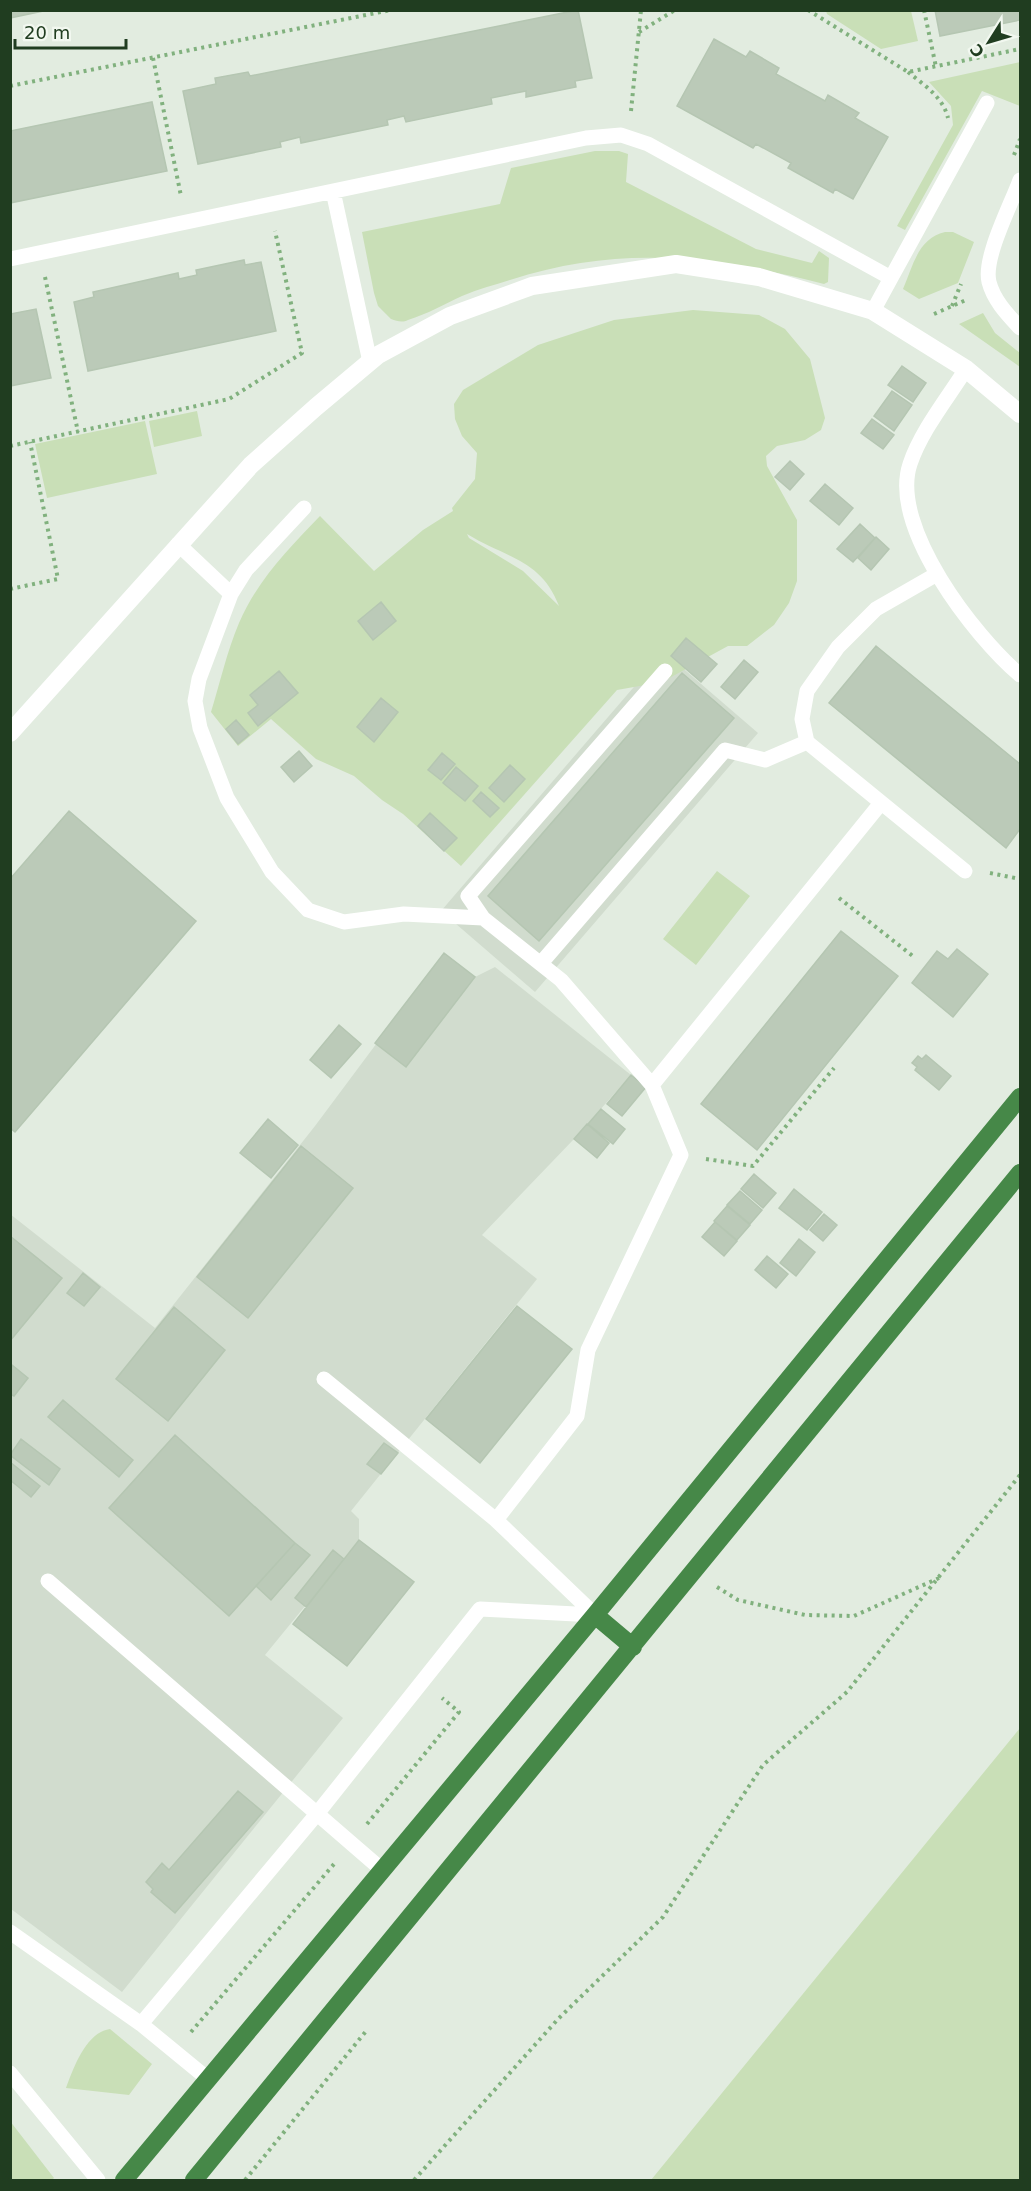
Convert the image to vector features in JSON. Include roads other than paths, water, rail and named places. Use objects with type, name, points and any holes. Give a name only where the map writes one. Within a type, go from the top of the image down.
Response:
[{"type":"highway","points":[[124,2181],[381,1869],[595,1615],[1020,1097]]},
{"type":"highway","points":[[194,2181],[1020,1173]]},
{"type":"highway","points":[[595,1615],[633,1647]]},
{"type":"street","points":[[10,733],[251,465],[370,362],[450,316],[532,286],[676,264],[759,278],[873,311],[966,369],[1020,414]]},
{"type":"lane","points":[[873,311],[987,103]]},
{"type":"lane","points":[[10,259],[586,138],[621,135],[648,144],[891,278]]},
{"type":"lane","points":[[1020,180],[989,264],[989,282],[1000,306],[1020,328]]},
{"type":"lane","points":[[333,191],[370,362]]},
{"type":"lane","points":[[966,369],[921,441],[909,465],[905,496],[929,561],[954,602],[996,655],[1020,675]]},
{"type":"lane","points":[[304,508],[246,570],[231,594],[199,679],[195,701],[200,728],[227,798],[272,872],[308,910],[344,922],[404,914],[483,918]]},
{"type":"lane","points":[[178,544],[231,594]]},
{"type":"lane","points":[[937,574],[876,609],[838,647],[807,692],[802,719],[807,742],[965,871]]},
{"type":"lane","points":[[496,1520],[578,1416],[588,1350],[681,1155],[652,1085],[561,980],[542,962],[483,918],[468,896],[664,671]]},
{"type":"lane","points":[[542,962],[725,750],[765,760],[807,742]]},
{"type":"lane","points":[[652,1085],[881,803]]},
{"type":"lane","points":[[324,1379],[496,1520],[595,1615]]},
{"type":"lane","points":[[48,1581],[381,1869]]},
{"type":"lane","points":[[141,2024],[316,1815],[480,1609],[595,1615]]},
{"type":"lane","points":[[10,1932],[141,2024],[208,2079]]},
{"type":"lane","points":[[10,2073],[98,2181]]}]
